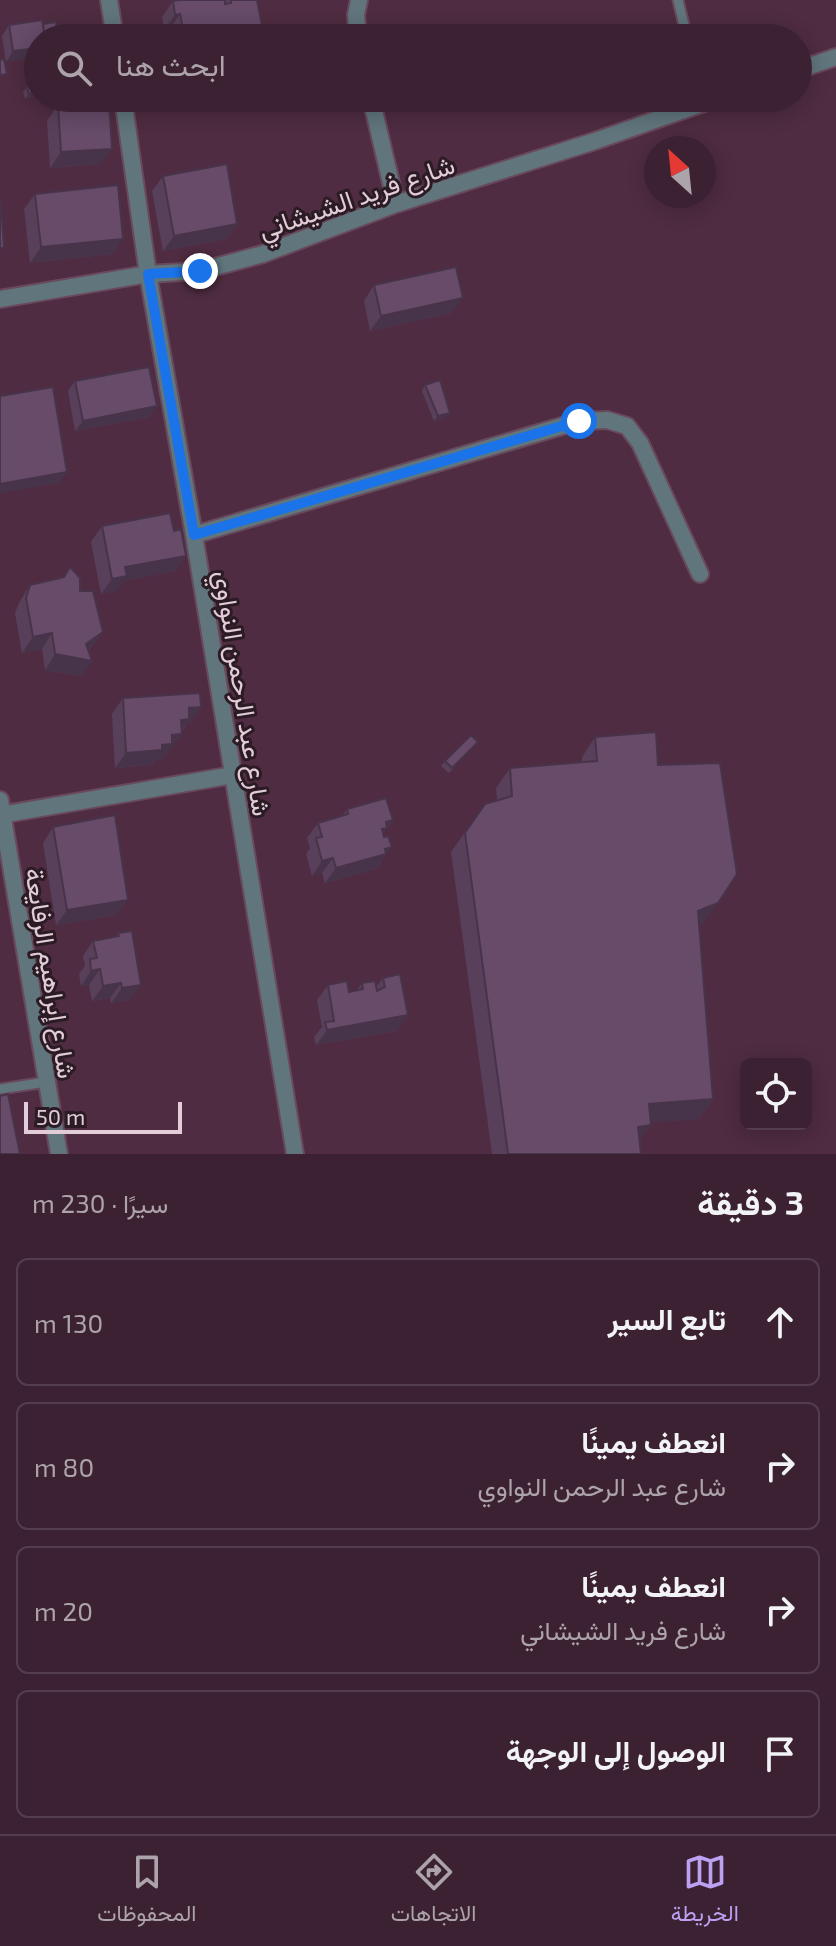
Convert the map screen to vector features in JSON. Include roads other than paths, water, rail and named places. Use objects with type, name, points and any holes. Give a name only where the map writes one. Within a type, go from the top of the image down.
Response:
[{"type":"street","points":[[109,0],[113,24]]},
{"type":"street","points":[[357,24],[359,0]]},
{"type":"street","points":[[812,65],[836,57]]},
{"type":"street","name":"شارع عبد الرحمن النواوي","points":[[125,112],[148,274],[295,1154]]},
{"type":"street","points":[[374,112],[396,204]]},
{"type":"street","name":"شارع فريد الشيشاني","points":[[0,299],[148,274],[200,271],[263,254],[396,204],[595,141],[674,112]]},
{"type":"street","points":[[194,535],[579,421],[607,420],[627,426],[640,443],[700,574]]},
{"type":"street","points":[[1,810],[233,775]]},
{"type":"street","name":"شارع إبراهيم الرفايعة","points":[[1,810],[59,1154]]},
{"type":"lane","points":[[678,0],[684,24]]},
{"type":"lane","points":[[0,1089],[46,1082]]}]
